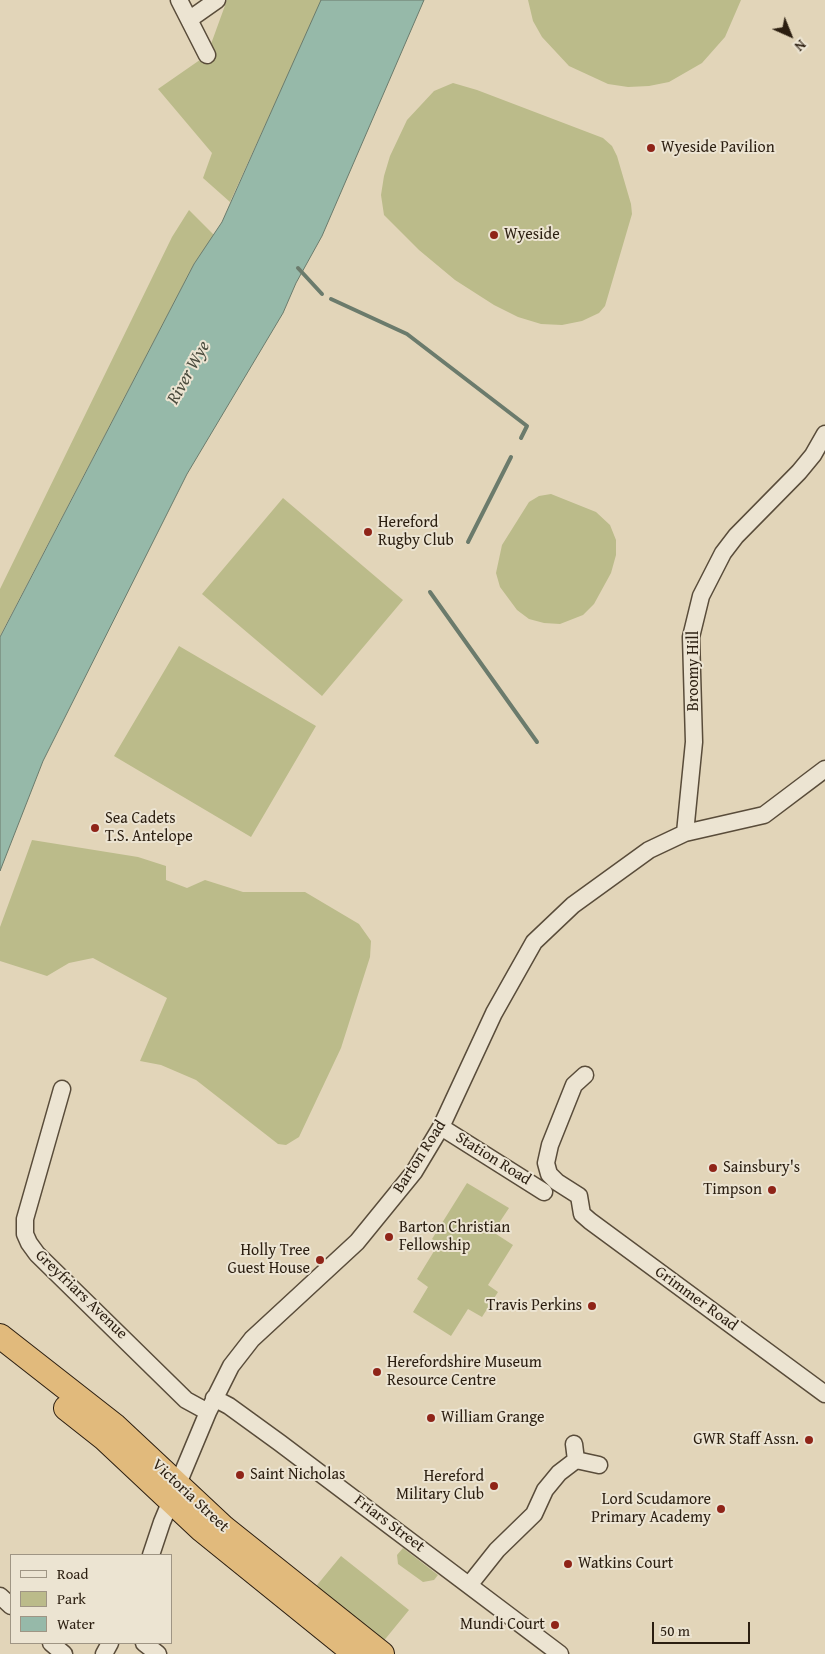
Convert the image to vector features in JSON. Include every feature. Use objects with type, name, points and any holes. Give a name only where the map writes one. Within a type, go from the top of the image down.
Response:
[{"type":"highway","name":"Victoria Street","points":[[0,1336],[15,1360],[115,1426],[174,1493],[202,1530],[356,1654]]},
{"type":"highway","name":"Victoria Street","points":[[174,1493],[224,1528],[382,1654]]},
{"type":"street","points":[[179,0],[207,55]]},
{"type":"street","points":[[190,19],[217,0]]},
{"type":"street","name":"Broomy Hill","points":[[685,833],[694,742],[691,637],[701,596],[711,574],[731,542],[799,472],[813,455],[825,434]]},
{"type":"street","name":"Barton Road","points":[[151,1554],[174,1493],[211,1405],[240,1352],[357,1242],[383,1213],[414,1172],[442,1127],[494,1013],[534,942],[566,911],[632,860],[685,833],[764,815],[825,769]]},
{"type":"street","name":"Grimmer Road","points":[[585,1075],[574,1085],[550,1144],[546,1164],[549,1174],[557,1182],[579,1196],[582,1214],[590,1221],[825,1394]]},
{"type":"street","name":"Greyfriars Avenue","points":[[62,1089],[26,1219],[24,1234],[28,1243],[186,1400],[211,1405]]},
{"type":"street","name":"Station Road","points":[[442,1127],[544,1192]]},
{"type":"street","name":"Friars Street","points":[[211,1405],[229,1406],[470,1584],[560,1654]]},
{"type":"street","points":[[470,1584],[497,1550],[534,1514],[546,1490],[575,1452],[599,1466]]},
{"type":"street","points":[[0,1596],[10,1605]]},
{"type":"street","points":[[52,1644],[64,1654]]},
{"type":"street","points":[[145,1644],[158,1654]]},
{"type":"green space","points":[[227,0],[322,0],[230,202],[203,178],[212,153],[158,89],[207,55]]},
{"type":"green space","points":[[528,0],[741,0],[725,37],[702,63],[669,82],[649,86],[628,87],[608,84],[569,66],[542,37],[533,21]]},
{"type":"green space","points":[[453,83],[477,90],[603,138],[612,146],[617,156],[631,204],[632,214],[605,306],[599,313],[582,321],[562,325],[541,324],[518,317],[494,305],[455,280],[419,250],[384,215],[381,195],[384,176],[390,156],[407,120],[434,91]]},
{"type":"green space","points":[[189,210],[214,235],[194,264],[0,636],[0,589],[172,237]]},
{"type":"green space","points":[[551,494],[596,512],[610,525],[616,540],[616,555],[611,573],[594,604],[583,615],[560,624],[544,623],[529,619],[517,610],[500,587],[496,573],[502,545],[529,502],[539,496]]},
{"type":"green space","points":[[283,498],[403,600],[322,696],[202,594]]},
{"type":"green space","points":[[179,646],[316,726],[251,837],[114,756]]},
{"type":"green space","points":[[32,840],[138,857],[166,866],[166,880],[187,888],[205,880],[243,892],[305,892],[359,924],[371,941],[370,957],[341,1048],[299,1137],[286,1145],[278,1144],[196,1080],[161,1065],[140,1061],[167,998],[93,958],[69,963],[47,976],[0,961],[0,927]]},
{"type":"green space","points":[[467,1183],[509,1208],[493,1232],[513,1245],[488,1285],[498,1292],[482,1317],[468,1309],[451,1336],[413,1312],[428,1287],[417,1279],[439,1243],[432,1239]]},
{"type":"green space","points":[[403,1548],[438,1575],[434,1580],[423,1582],[398,1564],[397,1555]]},
{"type":"green space","points":[[341,1556],[409,1610],[382,1643],[313,1590]]},
{"type":"water","name":"River Wye","points":[[321,0],[424,0],[322,236],[296,283],[283,313],[187,474],[43,761],[0,871],[0,637],[194,264],[222,222]]},
{"type":"waterway","points":[[298,268],[322,294]]},
{"type":"waterway","points":[[331,299],[407,334],[527,426],[521,438]]},
{"type":"waterway","points":[[468,542],[511,457]]},
{"type":"waterway","points":[[430,592],[537,742]]},
{"type":"place","name":"Wyeside Pavilion","points":[[651,148]]},
{"type":"place","name":"Wyeside","points":[[494,235]]},
{"type":"place","name":"Hereford Rugby Club","points":[[368,532]]},
{"type":"place","name":"Sea Cadets T.S. Antelope","points":[[95,828]]},
{"type":"place","name":"Sainsbury's","points":[[713,1168]]},
{"type":"place","name":"Timpson","points":[[772,1190]]},
{"type":"place","name":"Barton Christian Fellowship","points":[[389,1237]]},
{"type":"place","name":"Holly Tree Guest House","points":[[320,1260]]},
{"type":"place","name":"Travis Perkins","points":[[592,1306]]},
{"type":"place","name":"Herefordshire Museum Resource Centre","points":[[377,1372]]},
{"type":"place","name":"William Grange","points":[[431,1418]]},
{"type":"place","name":"GWR Staff Assn.","points":[[809,1440]]},
{"type":"place","name":"Saint Nicholas","points":[[240,1475]]},
{"type":"place","name":"Hereford Military Club","points":[[494,1486]]},
{"type":"place","name":"Lord Scudamore Primary Academy","points":[[721,1509]]},
{"type":"place","name":"Watkins Court","points":[[568,1564]]},
{"type":"place","name":"Mundi Court","points":[[555,1625]]}]
